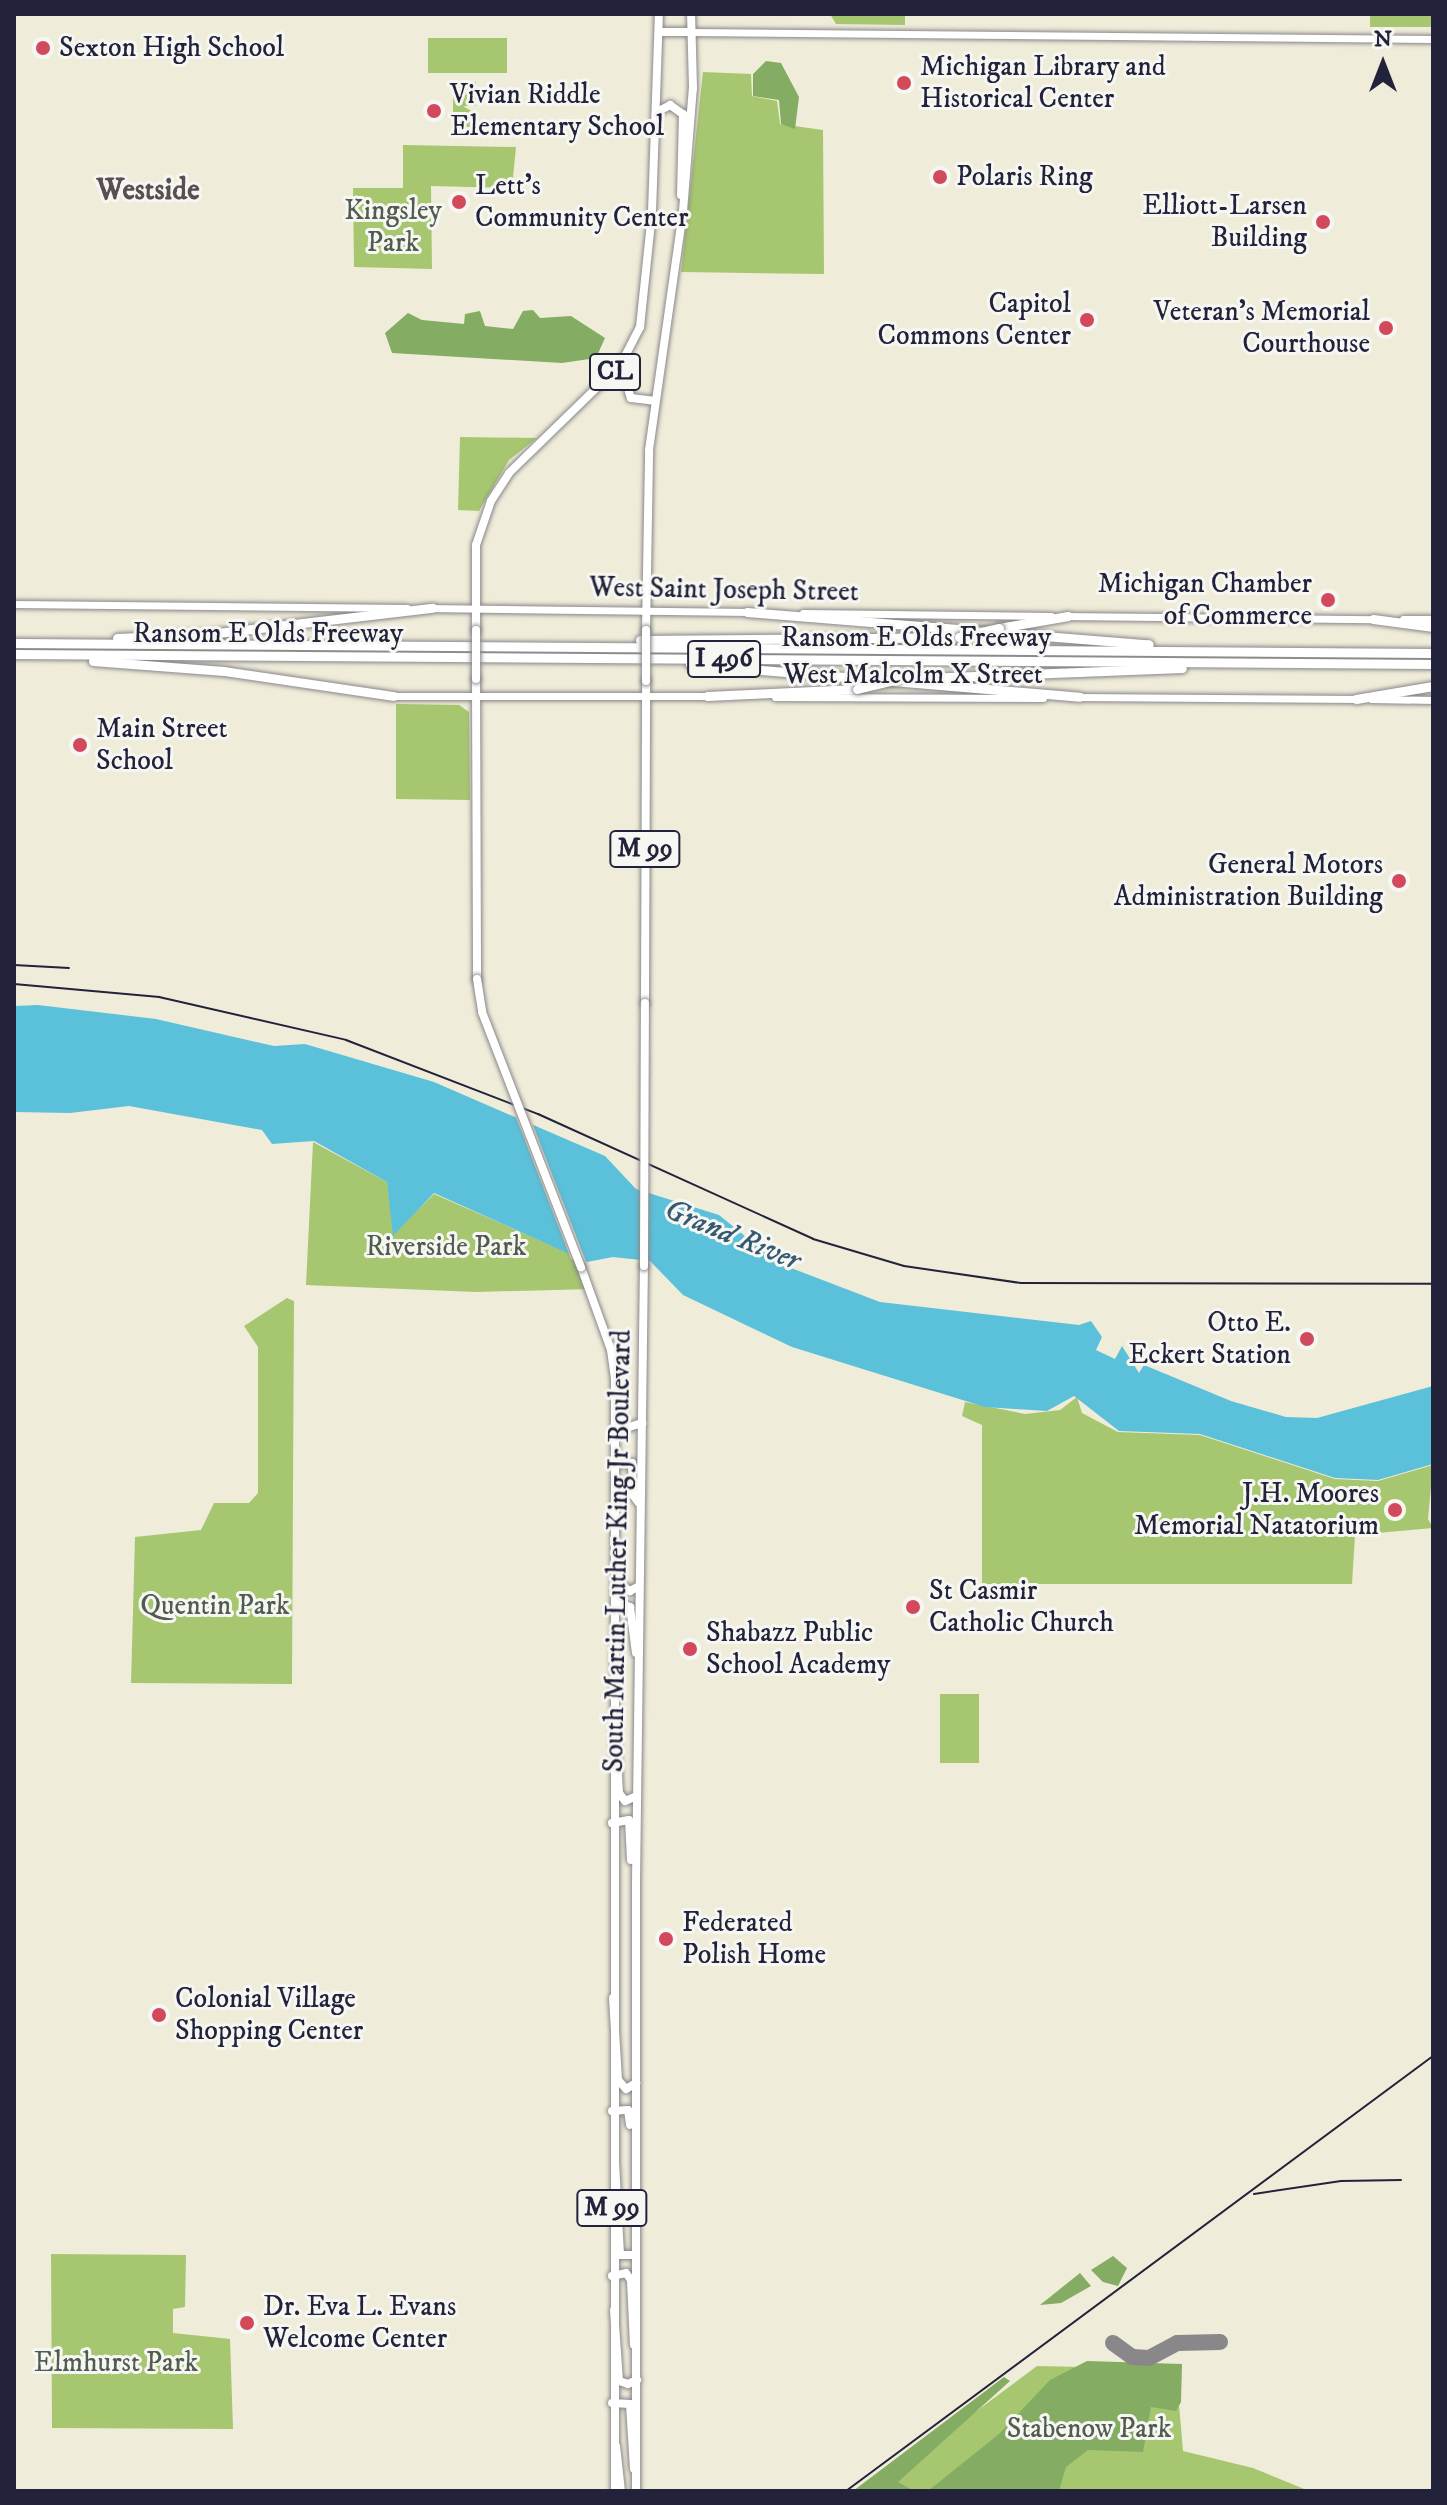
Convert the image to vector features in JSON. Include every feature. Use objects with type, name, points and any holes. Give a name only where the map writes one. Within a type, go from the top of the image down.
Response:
[{"type":"highway","points":[[19,643],[187,636],[432,608]]},
{"type":"highway","points":[[747,612],[1268,651]]},
{"type":"highway","points":[[492,645],[959,637],[1068,616]]},
{"type":"highway","points":[[1373,619],[1433,627]]},
{"type":"highway","name":"Ransom E Olds Freeway","points":[[19,643],[1433,653]]},
{"type":"highway","points":[[14,656],[202,669],[393,696]]},
{"type":"highway","name":"Ransom E Olds Freeway","points":[[14,656],[1433,664]]},
{"type":"highway","points":[[603,658],[1080,697]]},
{"type":"highway","points":[[707,696],[857,689],[898,679],[1282,663]]},
{"type":"highway","points":[[1356,699],[1433,686]]},
{"type":"main road","name":"CL","points":[[476,609],[476,545],[501,485],[621,364],[640,327],[646,299],[659,14]]},
{"type":"main road","points":[[683,211],[691,14]]},
{"type":"main road","points":[[659,32],[1433,39]]},
{"type":"main road","points":[[656,113],[670,105],[683,114],[683,211]]},
{"type":"main road","name":"CL","points":[[647,611],[654,401],[683,211]]},
{"type":"main road","points":[[621,364],[631,398],[654,401]]},
{"type":"main road","name":"West Saint Joseph Street","points":[[14,604],[1433,619]]},
{"type":"main road","name":"M 99","points":[[476,609],[476,696]]},
{"type":"main road","name":"South Martin Luther King Jr Boulevard","points":[[636,2491],[636,1920],[644,1266],[647,611]]},
{"type":"main road","name":"West Malcolm X Street","points":[[393,696],[1433,700]]},
{"type":"main road","name":"South Martin Luther King Jr Boulevard","points":[[476,696],[477,979],[482,1012],[581,1267],[611,1350],[615,1378],[612,2403],[618,2491]]},
{"type":"main road","points":[[615,1378],[623,1422],[629,1427],[642,1423]]},
{"type":"main road","points":[[615,1464],[632,1463],[633,1495],[640,1504]]},
{"type":"main road","points":[[614,1548],[621,1585],[630,1591],[639,1586]]},
{"type":"main road","points":[[614,1610],[622,1604],[630,1607],[638,1657]]},
{"type":"main road","points":[[613,1716],[619,1732],[619,1793],[625,1801],[637,1796]]},
{"type":"main road","points":[[612,1823],[622,1818],[630,1824],[631,1903],[636,1920]]},
{"type":"main road","points":[[612,1993],[618,2008],[619,2085],[631,2088],[636,2083]]},
{"type":"main road","points":[[612,2111],[623,2108],[631,2114],[630,2196],[636,2209]]},
{"type":"main road","points":[[612,2154],[618,2172],[620,2255],[636,2255]]},
{"type":"main road","points":[[612,2276],[626,2273],[631,2280],[630,2334],[637,2353]]},
{"type":"main road","points":[[612,2306],[618,2319],[619,2381],[628,2384],[637,2380]]},
{"type":"main road","points":[[612,2403],[630,2404],[631,2459],[637,2477]]},
{"type":"green space","points":[[830,14],[905,14],[905,25],[836,24]]},
{"type":"green space","points":[[1370,14],[1433,14],[1433,27],[1370,27]]},
{"type":"green space","points":[[428,38],[507,38],[507,73],[428,73]]},
{"type":"green space","points":[[766,61],[781,63],[799,97],[795,129],[781,124],[779,100],[753,96],[753,74]]},
{"type":"green space","points":[[703,72],[751,74],[752,96],[777,101],[780,124],[823,130],[824,274],[681,272]]},
{"type":"green space","points":[[453,81],[476,82],[476,106],[463,106],[473,112],[480,133],[453,129]]},
{"type":"green space","name":"Kingsley Park","points":[[403,145],[516,147],[512,188],[431,186],[432,269],[354,267],[353,188],[403,188]]},
{"type":"green space","points":[[533,310],[540,318],[571,316],[605,338],[596,358],[562,363],[392,353],[385,333],[408,313],[422,320],[464,324],[465,314],[480,311],[485,326],[513,329],[523,311]]},
{"type":"green space","points":[[460,437],[537,438],[509,460],[479,511],[458,510]]},
{"type":"green space","points":[[396,704],[459,705],[469,712],[470,800],[396,799]]},
{"type":"green space","name":"Riverside Park","points":[[313,1142],[387,1182],[394,1233],[434,1194],[580,1258],[592,1289],[476,1292],[306,1285]]},
{"type":"green space","name":"Quentin Park","points":[[287,1298],[294,1301],[292,1684],[131,1683],[135,1537],[201,1530],[214,1503],[249,1503],[258,1493],[258,1347],[244,1326]]},
{"type":"green space","points":[[1077,1397],[1082,1413],[1118,1432],[1200,1435],[1335,1479],[1378,1481],[1433,1465],[1428,1519],[1433,1528],[1355,1535],[1352,1584],[982,1584],[982,1425],[962,1416],[965,1402],[1025,1414],[1060,1410]]},
{"type":"green space","points":[[940,1694],[979,1694],[979,1763],[940,1763]]},
{"type":"green space","name":"Elmhurst Park","points":[[51,2254],[186,2255],[185,2307],[173,2309],[173,2333],[230,2339],[233,2429],[52,2428]]},
{"type":"green space","points":[[1113,2256],[1127,2268],[1118,2286],[1103,2282],[1091,2270]]},
{"type":"green space","points":[[1080,2273],[1091,2286],[1061,2303],[1040,2305]]},
{"type":"green space","points":[[1087,2361],[1182,2364],[1181,2402],[1176,2411],[1151,2407],[1143,2452],[1088,2450],[1066,2467],[1059,2491],[928,2491],[999,2434],[1050,2380]]},
{"type":"green space","name":"Stabenow Park","points":[[1037,2366],[1176,2369],[1183,2451],[1253,2468],[1309,2491],[869,2491]]},
{"type":"green space","points":[[1004,2377],[1010,2381],[898,2482],[914,2491],[853,2491]]},
{"type":"water","name":"Grand River","points":[[38,1005],[156,1019],[274,1046],[305,1044],[434,1082],[605,1156],[636,1189],[719,1215],[778,1263],[880,1302],[1079,1325],[1091,1321],[1102,1337],[1096,1350],[1115,1359],[1122,1346],[1139,1373],[1144,1365],[1231,1401],[1286,1417],[1317,1418],[1433,1386],[1433,1464],[1378,1480],[1335,1478],[1200,1434],[1119,1431],[1074,1396],[1047,1411],[985,1407],[792,1347],[683,1295],[650,1261],[613,1257],[587,1262],[434,1193],[393,1236],[387,1182],[314,1141],[272,1144],[262,1130],[129,1106],[70,1113],[14,1112],[14,1006]]},
{"type":"pier","points":[[514,1112],[531,1120],[587,1264],[571,1259]]},
{"type":"taxiway","points":[[1113,2343],[1132,2357],[1149,2358],[1177,2343],[1220,2342]]},
{"type":"railway","points":[[14,965],[69,968]]},
{"type":"railway","points":[[14,984],[159,997],[346,1040],[538,1114],[813,1239],[904,1266],[1021,1283],[1433,1284]]},
{"type":"railway","points":[[846,2491],[1433,2056]]},
{"type":"railway","points":[[1254,2194],[1341,2181],[1401,2180]]},
{"type":"place","name":"Sexton High School","points":[[43,48]]},
{"type":"place","name":"Michigan Library and Historical Center","points":[[904,83]]},
{"type":"place","name":"Vivian Riddle Elementary School","points":[[434,111]]},
{"type":"place","name":"Polaris Ring","points":[[940,177]]},
{"type":"place","name":"Lett's Community Center","points":[[459,202]]},
{"type":"place","name":"Elliott-Larsen Building","points":[[1323,222]]},
{"type":"place","name":"Capitol Commons Center","points":[[1087,320]]},
{"type":"place","name":"Veteran's Memorial Courthouse","points":[[1386,328]]},
{"type":"place","name":"Michigan Chamber of Commerce","points":[[1328,600]]},
{"type":"place","name":"Main Street School","points":[[80,745]]},
{"type":"place","name":"General Motors Administration Building","points":[[1399,881]]},
{"type":"place","name":"Otto E. Eckert Station","points":[[1307,1339]]},
{"type":"place","name":"J.H. Moores Memorial Natatorium","points":[[1395,1510]]},
{"type":"place","name":"St Casmir Catholic Church","points":[[913,1607]]},
{"type":"place","name":"Shabazz Public School Academy","points":[[690,1649]]},
{"type":"place","name":"Federated Polish Home","points":[[666,1939]]},
{"type":"place","name":"Colonial Village Shopping Center","points":[[159,2015]]},
{"type":"place","name":"Dr. Eva L. Evans Welcome Center","points":[[247,2323]]},
{"type":"district","name":"Westside","points":[[148,191]]}]
